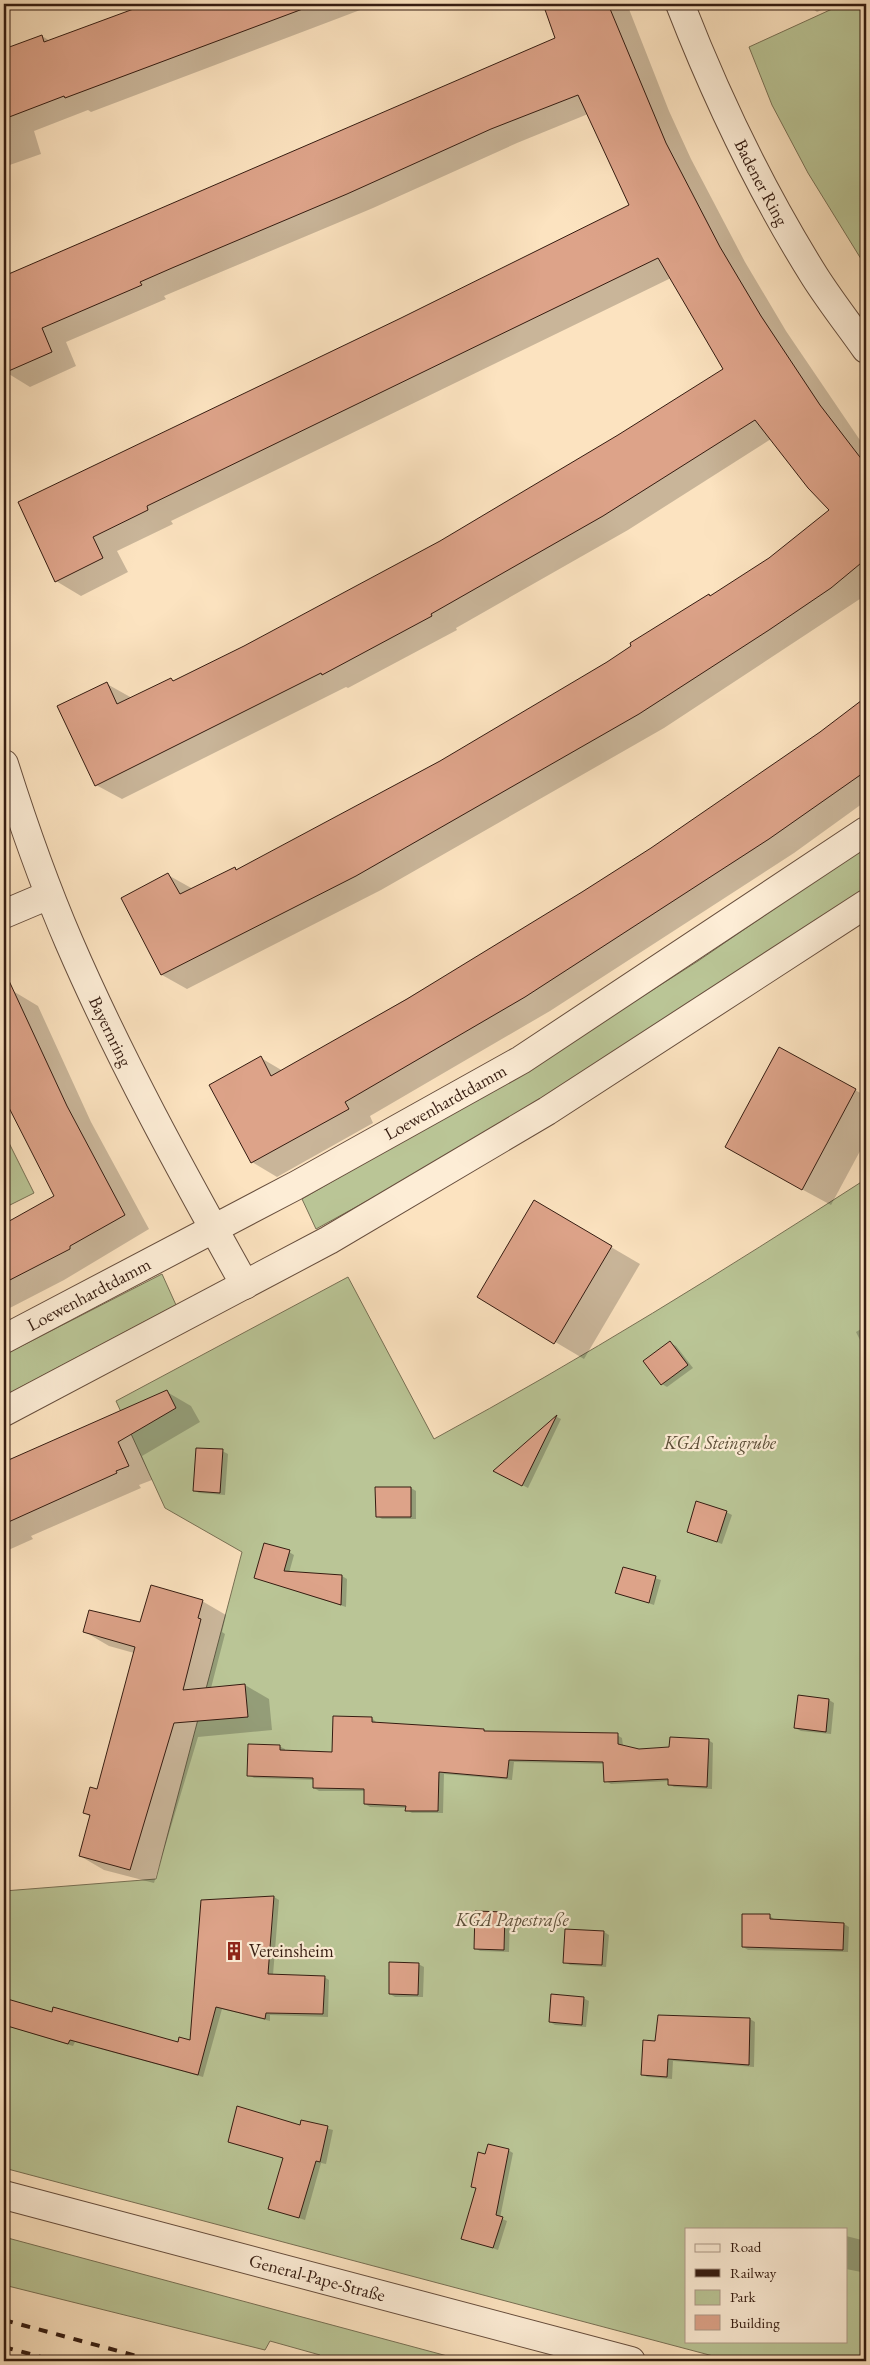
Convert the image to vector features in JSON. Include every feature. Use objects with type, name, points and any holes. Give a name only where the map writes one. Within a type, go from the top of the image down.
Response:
[{"type":"street","name":"Badener Ring","points":[[680,4],[709,78],[766,195],[816,279],[866,349]]},
{"type":"street","name":"Bayernring","points":[[4,764],[49,895],[83,974],[128,1069],[245,1285]]},
{"type":"street","name":"Loewenhardtdamm","points":[[4,1339],[214,1229],[521,1060],[866,831]]},
{"type":"street","points":[[4,914],[49,895]]},
{"type":"street","points":[[4,1412],[329,1240],[547,1111],[866,904]]},
{"type":"street","name":"General-Pape-Straße","points":[[4,2195],[631,2361]]},
{"type":"green space","points":[[843,4],[866,4],[866,267],[808,173],[772,105],[749,47]]},
{"type":"green space","points":[[866,846],[866,889],[758,963],[467,1146],[316,1229],[302,1199],[552,1054],[698,961]]},
{"type":"green space","points":[[4,1133],[34,1193],[4,1208]]},
{"type":"green space","name":"KGA Papestraße","points":[[866,1179],[866,2361],[732,2361],[4,2168],[4,1891],[156,1879],[242,1552],[165,1508],[116,1401],[348,1277],[434,1439],[599,1346]]},
{"type":"green space","points":[[162,1274],[176,1305],[4,1396],[4,1355]]},
{"type":"green space","points":[[4,2237],[466,2361],[320,2361],[320,2355],[270,2341],[265,2350],[4,2285]]},
{"type":"building","points":[[147,4],[307,4],[308,7],[4,119],[4,49],[42,35],[44,42]]},
{"type":"building","points":[[543,4],[608,4],[666,143],[720,247],[761,316],[820,405],[866,465],[866,559],[831,588],[639,714],[356,876],[161,975],[121,898],[168,873],[180,894],[235,867],[236,870],[440,761],[607,662],[631,646],[630,643],[709,594],[710,596],[769,558],[829,510],[808,488],[755,420],[603,516],[431,614],[432,616],[322,675],[321,673],[95,786],[57,706],[107,682],[117,704],[171,678],[173,681],[244,646],[440,541],[618,435],[723,369],[658,258],[147,506],[148,510],[93,537],[103,558],[55,582],[18,502],[401,318],[629,205],[578,95],[491,129],[347,194],[140,282],[142,285],[42,328],[52,352],[4,373],[4,276],[555,38]]},
{"type":"building","points":[[866,697],[866,771],[769,839],[525,997],[345,1102],[349,1109],[251,1163],[209,1085],[261,1056],[271,1076],[407,999],[651,848],[820,732]]},
{"type":"building","points":[[4,970],[67,1106],[125,1215],[70,1246],[70,1249],[4,1283],[4,1224],[54,1196],[4,1098]]},
{"type":"building","points":[[779,1047],[856,1089],[802,1190],[725,1147]]},
{"type":"building","points":[[534,1200],[612,1246],[554,1344],[477,1297]]},
{"type":"building","points":[[670,1341],[688,1365],[661,1385],[643,1361]]},
{"type":"building","points":[[167,1390],[176,1408],[118,1442],[129,1466],[4,1524],[4,1462]]},
{"type":"building","points":[[557,1415],[522,1486],[493,1471]]},
{"type":"building","points":[[196,1448],[223,1449],[220,1493],[193,1491]]},
{"type":"building","points":[[375,1487],[411,1487],[411,1517],[376,1517]]},
{"type":"building","points":[[696,1501],[727,1511],[717,1542],[687,1532]]},
{"type":"building","points":[[264,1543],[290,1550],[284,1571],[342,1575],[341,1605],[254,1578]]},
{"type":"building","points":[[623,1567],[656,1576],[649,1603],[615,1593]]},
{"type":"building","points":[[151,1585],[203,1600],[198,1618],[201,1619],[183,1690],[245,1684],[248,1717],[174,1723],[130,1870],[79,1856],[90,1815],[83,1813],[90,1787],[97,1789],[135,1647],[83,1632],[89,1610],[140,1622]]},
{"type":"building","points":[[798,1695],[829,1699],[826,1732],[794,1728]]},
{"type":"building","points":[[333,1716],[372,1717],[372,1722],[484,1729],[484,1731],[618,1733],[618,1744],[639,1749],[669,1747],[670,1737],[709,1739],[707,1787],[668,1785],[668,1779],[604,1782],[603,1762],[509,1760],[507,1778],[439,1772],[438,1811],[405,1811],[406,1806],[364,1804],[364,1789],[313,1788],[313,1778],[247,1776],[248,1744],[280,1745],[280,1750],[332,1752]]},
{"type":"building","points":[[274,1896],[268,1974],[325,1976],[323,2014],[266,2013],[265,2019],[216,2007],[198,2075],[70,2040],[68,2044],[4,2025],[4,1998],[52,2012],[53,2007],[178,2042],[179,2037],[190,2040],[201,1900]]},
{"type":"building","points":[[475,1911],[505,1912],[504,1950],[474,1949]]},
{"type":"building","points":[[742,1914],[770,1914],[770,1919],[844,1923],[843,1950],[742,1947]]},
{"type":"building","points":[[565,1929],[604,1931],[602,1965],[563,1963]]},
{"type":"building","points":[[389,1962],[419,1963],[418,1995],[389,1994]]},
{"type":"building","points":[[551,1994],[584,1997],[582,2025],[549,2022]]},
{"type":"building","points":[[658,2015],[750,2018],[749,2065],[668,2059],[667,2077],[641,2075],[643,2040],[655,2041]]},
{"type":"building","points":[[237,2106],[300,2125],[301,2120],[328,2126],[320,2162],[316,2161],[299,2218],[268,2209],[283,2158],[228,2142]]},
{"type":"building","points":[[488,2144],[509,2149],[496,2215],[503,2217],[493,2248],[461,2239],[476,2188],[471,2187],[478,2152],[485,2154]]},
{"type":"railway","points":[[4,2320],[155,2361]]},
{"type":"railway","points":[[4,2347],[56,2361]]},
{"type":"place","name":"Vereinsheim","points":[[234,1951]]},
{"type":"park label","name":"KGA Steingrube","points":[[720,1443]]}]
